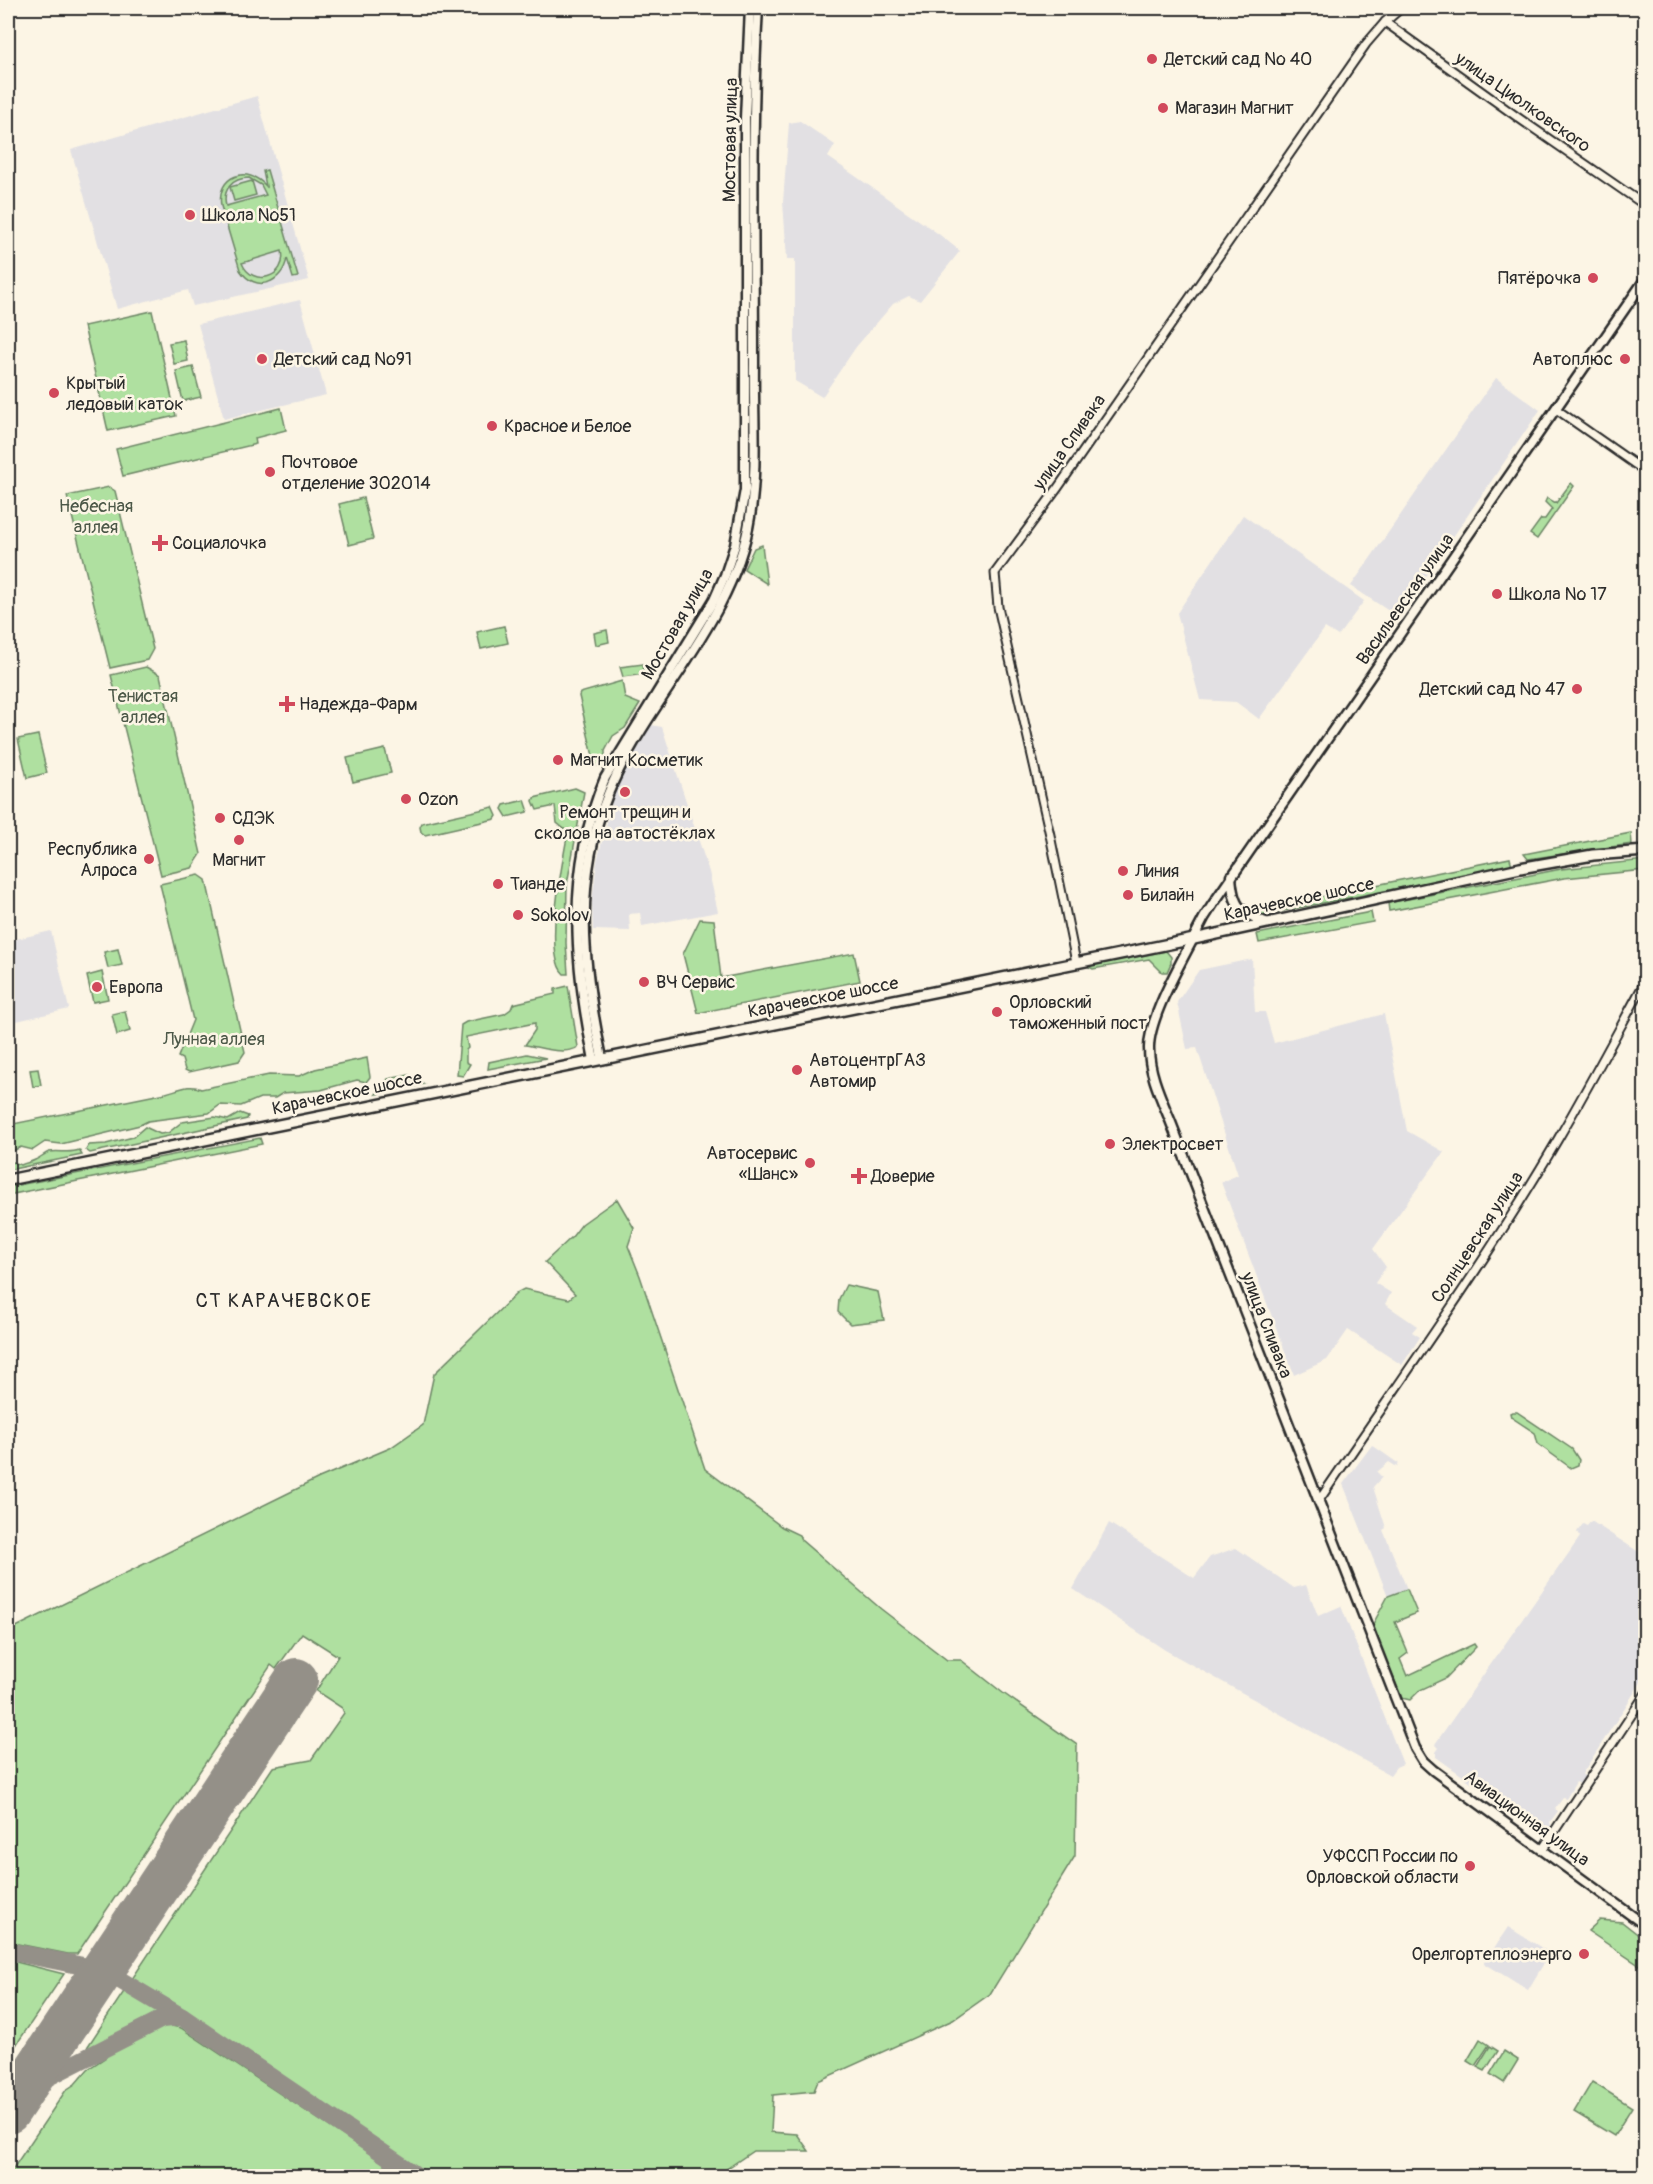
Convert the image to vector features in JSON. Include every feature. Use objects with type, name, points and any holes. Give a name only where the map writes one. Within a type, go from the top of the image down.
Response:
[{"type":"highway","name":"Карачевское шоссе","points":[[8,1180],[1194,939],[1549,863],[1593,855],[1646,851]]},
{"type":"main road","name":"Мостовая улица","points":[[598,1059],[580,984],[576,916],[580,870],[594,809],[605,778],[714,600],[735,545],[743,508],[746,441],[745,118],[750,8]]},
{"type":"main road","name":"Мостовая улица","points":[[598,1059],[588,986],[584,920],[588,872],[602,812],[614,780],[639,734],[703,636],[721,604],[738,562],[750,518],[754,442],[754,118],[758,8]]},
{"type":"main road","name":"Васильевская улица","points":[[1194,939],[1204,918],[1231,875],[1646,279]]},
{"type":"main road","points":[[1231,875],[1232,892],[1237,905],[1246,914],[1268,923]]},
{"type":"main road","name":"улица Спивака","points":[[1194,939],[1152,1025],[1149,1040],[1150,1063],[1404,1724]]},
{"type":"main road","name":"Авиационная улица","points":[[1404,1724],[1423,1761],[1646,1926]]},
{"type":"street","name":"улица Спивака","points":[[1076,962],[1050,835],[998,607],[995,573],[1058,489],[1366,45],[1385,22],[1401,8]]},
{"type":"street","name":"улица Циолковского","points":[[1385,22],[1646,206]]},
{"type":"street","points":[[1556,409],[1646,472]]},
{"type":"street","name":"Солнцевская улица","points":[[1318,1502],[1476,1270],[1558,1139],[1646,980]]},
{"type":"street","points":[[1542,1850],[1646,1693]]},
{"type":"shaded area","name":"Школа №51","points":[[257,96],[309,280],[193,306],[188,290],[117,309],[71,150]]},
{"type":"shaded area","points":[[800,121],[835,145],[828,157],[960,251],[920,301],[909,296],[893,304],[856,347],[822,397],[795,381],[795,259],[787,259],[783,202],[789,123]]},
{"type":"shaded area","name":"Детский сад №91","points":[[300,300],[326,395],[224,419],[198,324]]},
{"type":"shaded area","points":[[1496,378],[1540,410],[1398,617],[1351,586]]},
{"type":"shaded area","points":[[1243,515],[1364,601],[1338,636],[1325,628],[1259,719],[1236,702],[1200,700],[1177,613]]},
{"type":"shaded area","points":[[651,725],[662,727],[709,872],[718,912],[642,926],[640,913],[629,914],[630,931],[593,930],[592,902],[597,861],[615,790]]},
{"type":"shaded area","points":[[51,931],[69,1009],[8,1023],[8,941]]},
{"type":"shaded area","points":[[1252,959],[1255,1012],[1265,1012],[1274,1043],[1384,1014],[1407,1131],[1444,1152],[1373,1249],[1386,1267],[1375,1283],[1391,1293],[1385,1304],[1417,1326],[1412,1332],[1420,1337],[1402,1365],[1348,1330],[1327,1360],[1294,1375],[1221,1182],[1238,1175],[1197,1048],[1187,1049],[1177,1002],[1199,970]]},
{"type":"shaded area","points":[[1372,1445],[1399,1464],[1397,1467],[1389,1462],[1377,1472],[1382,1477],[1373,1487],[1386,1528],[1383,1530],[1407,1589],[1388,1596],[1343,1484]]},
{"type":"shaded area","points":[[1591,1521],[1645,1556],[1645,1676],[1582,1774],[1585,1777],[1580,1784],[1576,1782],[1566,1799],[1563,1798],[1555,1809],[1558,1811],[1550,1822],[1551,1826],[1548,1831],[1540,1831],[1436,1757],[1439,1748],[1435,1744],[1580,1537],[1577,1532],[1583,1524],[1587,1526]]},
{"type":"shaded area","points":[[1109,1523],[1194,1578],[1210,1557],[1236,1548],[1294,1588],[1306,1585],[1318,1616],[1341,1606],[1403,1764],[1396,1767],[1390,1775],[1165,1650],[1073,1589]]},
{"type":"shaded area","points":[[1508,1927],[1550,1953],[1528,1990],[1484,1963]]},
{"type":"green space","points":[[267,170],[298,277],[293,278],[287,258],[280,274],[275,279],[261,283],[254,282],[240,270],[221,206],[221,195],[223,187],[235,176],[251,176],[266,186],[263,171]],"holes":[[[249,178],[261,185],[266,195],[226,206],[225,200],[230,186],[238,180]],[[282,251],[280,268],[268,276],[253,275],[242,263]]]},
{"type":"green space","points":[[252,181],[256,195],[234,201],[230,187]]},
{"type":"green space","points":[[152,311],[176,416],[108,431],[84,326]]},
{"type":"green space","points":[[184,340],[188,361],[174,364],[169,343]]},
{"type":"green space","points":[[193,367],[201,397],[183,401],[176,371]]},
{"type":"green space","points":[[281,408],[286,430],[255,438],[256,444],[123,476],[116,449]]},
{"type":"green space","points":[[1571,483],[1574,486],[1537,539],[1530,534],[1552,509],[1545,502],[1547,498],[1556,503]]},
{"type":"green space","name":"Небесная аллея","points":[[109,487],[115,491],[153,649],[147,660],[110,668],[67,496]]},
{"type":"green space","points":[[363,498],[373,539],[349,545],[339,504]]},
{"type":"green space","points":[[762,545],[767,584],[744,569],[754,548]]},
{"type":"green space","points":[[504,626],[508,643],[481,649],[477,632]]},
{"type":"green space","points":[[607,630],[609,642],[596,645],[594,633]]},
{"type":"green space","points":[[643,664],[644,674],[623,677],[620,667]]},
{"type":"green space","name":"Тенистая аллея","points":[[146,667],[160,675],[201,854],[192,868],[161,875],[111,675]]},
{"type":"green space","points":[[622,681],[625,698],[640,704],[625,728],[613,736],[605,751],[605,764],[602,767],[595,765],[579,696],[580,693]]},
{"type":"green space","points":[[38,735],[47,773],[27,778],[18,739]]},
{"type":"green space","points":[[385,749],[391,773],[353,782],[347,758]]},
{"type":"green space","points":[[575,788],[584,792],[567,884],[568,974],[564,974],[558,964],[555,928],[556,906],[568,832],[557,823],[555,806],[537,810],[533,801],[534,798]]},
{"type":"green space","points":[[525,800],[527,812],[507,817],[502,809],[504,805]]},
{"type":"green space","points":[[493,807],[497,816],[495,819],[425,835],[421,832],[422,823]]},
{"type":"green space","points":[[1631,833],[1632,844],[1528,859],[1524,854]]},
{"type":"green space","points":[[1510,858],[1512,866],[1262,915],[1247,911]]},
{"type":"green space","points":[[1645,860],[1645,870],[1564,878],[1389,911],[1388,903],[1561,869]]},
{"type":"green space","name":"Лунная аллея","points":[[199,875],[206,880],[245,1052],[239,1061],[189,1072],[185,1070],[182,1059],[178,1057],[193,1020],[160,884]]},
{"type":"green space","points":[[1371,912],[1373,922],[1259,943],[1257,934]]},
{"type":"green space","points":[[700,919],[714,920],[721,978],[854,953],[860,981],[698,1013],[683,954]]},
{"type":"green space","points":[[118,949],[122,965],[108,968],[104,952]]},
{"type":"green space","points":[[1166,951],[1171,957],[1167,972],[1162,972],[1149,959],[1093,969],[1087,966]]},
{"type":"green space","name":"Европа","points":[[102,972],[108,999],[93,1002],[87,976]]},
{"type":"green space","points":[[568,986],[578,1047],[573,1050],[559,1051],[525,1045],[535,1030],[535,1023],[466,1037],[468,1048],[466,1062],[470,1064],[463,1076],[457,1075],[461,1025],[504,1014],[511,1009],[513,1004],[555,994],[555,989]]},
{"type":"green space","points":[[125,1011],[130,1031],[117,1035],[112,1014]]},
{"type":"green space","points":[[527,1054],[546,1058],[488,1069],[489,1062]]},
{"type":"green space","points":[[367,1058],[370,1077],[366,1082],[357,1080],[321,1090],[283,1093],[275,1098],[260,1098],[241,1106],[220,1105],[209,1113],[148,1121],[140,1125],[61,1144],[45,1142],[33,1150],[21,1147],[8,1153],[8,1125],[188,1087],[201,1089],[269,1075],[299,1076],[315,1069]]},
{"type":"green space","points":[[38,1069],[41,1085],[33,1087],[30,1070]]},
{"type":"green space","points":[[409,1075],[424,1084],[376,1094],[388,1079]]},
{"type":"green space","points":[[240,1113],[248,1116],[247,1119],[90,1153],[86,1150],[89,1145],[106,1144],[133,1137],[145,1127],[160,1134],[168,1133],[182,1122],[215,1117],[228,1120]]},
{"type":"green space","points":[[260,1138],[262,1144],[8,1195],[8,1187]]},
{"type":"green space","points":[[79,1150],[82,1155],[8,1170],[8,1164],[13,1162],[21,1165],[49,1152]]},
{"type":"green space","points":[[617,1199],[634,1228],[628,1246],[705,1469],[782,1527],[799,1535],[801,1540],[881,1609],[947,1660],[961,1660],[1077,1745],[1075,1856],[990,1994],[953,2020],[818,2081],[814,2091],[773,2095],[771,2132],[797,2134],[809,2151],[753,2151],[716,2176],[430,2176],[132,1979],[273,1767],[311,1760],[344,1713],[342,1708],[316,1691],[338,1656],[302,1633],[276,1669],[271,1665],[77,1954],[68,1954],[8,1942],[8,1631],[319,1478],[390,1448],[423,1425],[434,1374],[518,1292],[524,1289],[569,1299],[575,1294],[545,1262],[572,1237],[582,1224]]},
{"type":"green space","points":[[846,1285],[878,1292],[884,1320],[850,1324],[838,1312],[839,1299]]},
{"type":"green space","points":[[1512,1412],[1517,1412],[1572,1449],[1579,1460],[1578,1465],[1571,1468],[1538,1444],[1535,1433],[1511,1417]]},
{"type":"green space","points":[[1407,1589],[1417,1613],[1395,1622],[1408,1653],[1400,1659],[1407,1676],[1474,1644],[1476,1647],[1446,1678],[1420,1690],[1410,1700],[1402,1698],[1372,1626],[1388,1596]]},
{"type":"green space","points":[[1600,1920],[1622,1922],[1645,1940],[1645,1969],[1588,1931]]},
{"type":"green space","points":[[8,1960],[64,1974],[8,2057]]},
{"type":"green space","points":[[125,1990],[159,2012],[86,2050],[88,2046]]},
{"type":"green space","points":[[167,2025],[181,2028],[404,2176],[8,2176],[66,2090],[75,2084],[88,2069],[106,2057],[106,2054]]},
{"type":"green space","points":[[1480,2039],[1489,2045],[1475,2066],[1467,2061]]},
{"type":"green space","points":[[1490,2046],[1498,2051],[1485,2071],[1477,2067]]},
{"type":"green space","points":[[1504,2051],[1518,2060],[1504,2083],[1490,2074]]},
{"type":"green space","points":[[1592,2082],[1632,2107],[1614,2136],[1574,2112]]},
{"type":"taxiway","points":[[8,1951],[103,1970],[182,2017],[417,2176]]},
{"type":"taxiway","points":[[21,2091],[162,2019],[182,2017]]},
{"type":"runway","points":[[8,2112],[296,1680]]},
{"type":"place","name":"Детский сад № 40","points":[[1152,59]]},
{"type":"place","name":"Магазин Магнит","points":[[1163,108]]},
{"type":"place","name":"Школа №51","points":[[190,215]]},
{"type":"place","name":"Пятёрочка","points":[[1593,278]]},
{"type":"place","name":"Детский сад №91","points":[[262,359]]},
{"type":"place","name":"Автоплюс","points":[[1625,359]]},
{"type":"place","name":"Крытый ледовый каток","points":[[54,393]]},
{"type":"place","name":"Красное и Белое","points":[[492,426]]},
{"type":"place","name":"Почтовое отделение 302014","points":[[270,472]]},
{"type":"place","name":"Социалочка","points":[[160,543]]},
{"type":"place","name":"Школа № 17","points":[[1497,594]]},
{"type":"place","name":"Детский сад № 47","points":[[1577,689]]},
{"type":"place","name":"Надежда-Фарм","points":[[287,704]]},
{"type":"place","name":"Магнит Косметик","points":[[558,760]]},
{"type":"place","name":"Ремонт трещин и сколов на автостёклах","points":[[625,792]]},
{"type":"place","name":"Ozon","points":[[406,799]]},
{"type":"place","name":"СДЭК","points":[[220,818]]},
{"type":"place","name":"Магнит","points":[[239,840]]},
{"type":"place","name":"Республика Алроса","points":[[149,859]]},
{"type":"place","name":"Линия","points":[[1123,871]]},
{"type":"place","name":"Тианде","points":[[498,884]]},
{"type":"place","name":"Билайн","points":[[1128,895]]},
{"type":"place","name":"Sokolov","points":[[518,915]]},
{"type":"place","name":"ВЧ Сервис","points":[[644,982]]},
{"type":"place","name":"Европа","points":[[97,987]]},
{"type":"place","name":"Орловский таможенный пост","points":[[997,1012]]},
{"type":"place","name":"АвтоцентрГАЗ Автомир","points":[[797,1070]]},
{"type":"place","name":"Электросвет","points":[[1110,1144]]},
{"type":"place","name":"Автосервис «Шанс»","points":[[810,1163]]},
{"type":"place","name":"Доверие","points":[[859,1176]]},
{"type":"place","name":"УФССП России по Орловской области","points":[[1470,1866]]},
{"type":"place","name":"Орелгортеплоэнерго","points":[[1584,1954]]},
{"type":"district","name":"СТ КАРАЧЕВСКОЕ","points":[[284,1300]]}]
